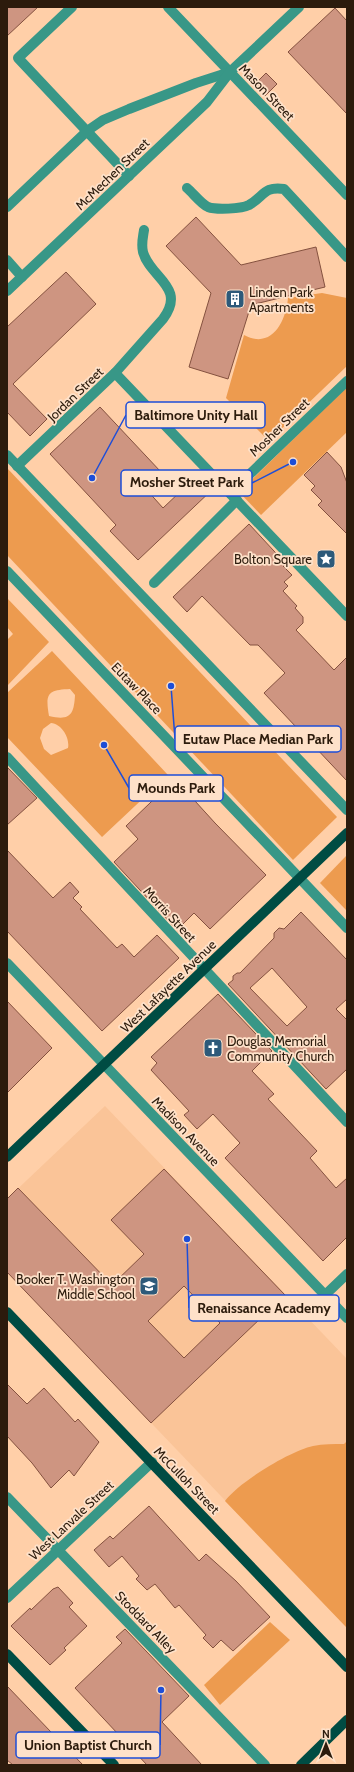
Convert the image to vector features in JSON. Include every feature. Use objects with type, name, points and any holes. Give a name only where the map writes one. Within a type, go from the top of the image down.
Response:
[{"type":"main road","name":"West Lafayette Avenue","points":[[7,1157],[347,833]]},
{"type":"main road","name":"McCulloh Street","points":[[7,1312],[347,1667]]},
{"type":"main road","points":[[7,1654],[114,1765]]},
{"type":"main road","points":[[301,1765],[347,1720]]},
{"type":"street","points":[[72,7],[18,58],[129,176]]},
{"type":"street","name":"Mason Street","points":[[168,7],[347,195]]},
{"type":"street","name":"McMechen Street","points":[[7,292],[207,102],[230,72],[298,7]]},
{"type":"street","name":"McMechen Street","points":[[7,206],[87,131],[104,120],[128,109],[196,83],[230,72]]},
{"type":"street","points":[[187,188],[208,206],[218,208],[248,205],[266,190],[275,188],[284,189],[347,257]]},
{"type":"street","points":[[115,373],[168,312],[170,302],[168,286],[147,261],[143,252],[142,242],[144,230]]},
{"type":"street","points":[[7,260],[22,277]]},
{"type":"street","name":"Jordan Street","points":[[17,466],[115,373],[347,616]]},
{"type":"street","name":"Mosher Street","points":[[230,493],[347,381]]},
{"type":"street","points":[[7,455],[347,810]]},
{"type":"street","points":[[154,583],[237,500]]},
{"type":"street","name":"Eutaw Place","points":[[7,572],[347,928]]},
{"type":"street","name":"Morris Street","points":[[7,757],[203,970],[347,1122]]},
{"type":"street","name":"Madison Avenue","points":[[7,963],[347,1318]]},
{"type":"street","points":[[326,1296],[347,1274]]},
{"type":"street","name":"West Lanvale Street","points":[[7,1598],[152,1462]]},
{"type":"street","name":"Stoddard Alley","points":[[7,1496],[265,1765]]},
{"type":"shaded area","points":[[322,293],[347,298],[347,366],[269,441],[226,398],[244,335],[254,339],[262,339],[270,336],[281,324],[287,307],[288,298]]},
{"type":"shaded area","points":[[347,387],[347,432],[261,515],[239,492]]},
{"type":"shaded area","points":[[7,468],[337,817],[293,860],[7,555]]},
{"type":"shaded area","points":[[7,598],[49,642],[7,686],[7,640],[13,634],[7,627]]},
{"type":"shaded area","points":[[52,651],[168,775],[102,837],[7,737],[7,693]],"holes":[[[70,689],[75,695],[72,712],[70,715],[62,718],[49,716],[48,698],[50,694],[57,690]],[[51,723],[59,726],[68,740],[68,748],[51,755],[44,749],[40,738],[43,729]]]},
{"type":"shaded area","points":[[347,855],[347,911],[320,883]]},
{"type":"shaded area","points":[[105,1106],[347,1359],[347,1628],[7,1272],[7,1199]]},
{"type":"shaded area","points":[[347,1441],[347,1628],[225,1501],[241,1485],[266,1468],[292,1454],[313,1446],[325,1444],[344,1444]]},
{"type":"shaded area","points":[[270,1622],[290,1640],[220,1705],[204,1685]]},
{"type":"building","points":[[7,7],[38,7],[7,36]]},
{"type":"building","points":[[335,8],[347,21],[347,114],[288,52]]},
{"type":"building","points":[[266,73],[277,84],[265,96],[254,85]]},
{"type":"building","name":"Linden Park Apartments","points":[[196,217],[241,265],[316,247],[325,287],[251,305],[228,379],[189,367],[211,293],[166,246]]},
{"type":"building","points":[[66,272],[96,304],[13,384],[47,419],[30,436],[7,412],[7,327]]},
{"type":"building","points":[[100,407],[161,472],[145,488],[163,508],[200,473],[214,488],[138,560],[110,531],[116,525],[50,454]]},
{"type":"building","points":[[327,452],[341,467],[347,483],[347,534],[318,505],[322,501],[311,490],[315,486],[304,475]]},
{"type":"building","points":[[249,524],[286,564],[283,566],[292,575],[284,582],[288,586],[283,591],[297,606],[295,608],[303,617],[303,623],[296,630],[334,670],[347,657],[347,781],[264,693],[285,673],[258,645],[250,645],[202,596],[187,612],[173,597]]},
{"type":"building","points":[[7,767],[37,798],[7,825]]},
{"type":"building","points":[[175,779],[215,823],[266,875],[210,929],[194,913],[177,930],[114,862],[138,839],[126,826]]},
{"type":"building","points":[[7,850],[53,898],[70,882],[79,892],[73,898],[82,907],[80,909],[117,948],[122,944],[134,957],[157,935],[179,958],[102,1031],[7,931]]},
{"type":"building","points":[[301,912],[347,960],[347,999],[336,1009],[347,1020],[347,1069],[326,1089],[228,984],[233,980],[233,976],[240,973],[274,938],[274,933],[279,928],[284,929]],"holes":[[[272,968],[307,1007],[287,1026],[250,988]]]},
{"type":"building","points":[[218,994],[272,1051],[252,1071],[274,1094],[268,1099],[317,1151],[310,1158],[336,1188],[347,1178],[347,1237],[323,1261],[225,1158],[240,1143],[213,1114],[197,1129],[184,1115],[189,1111],[151,1070],[157,1063],[151,1057]]},
{"type":"building","points":[[7,1001],[52,1048],[7,1093]]},
{"type":"building","points":[[164,1169],[285,1295],[151,1423],[7,1272],[7,1199],[18,1188],[112,1285],[144,1254],[111,1220]],"holes":[[[184,1286],[220,1323],[184,1358],[148,1321]]]},
{"type":"building","points":[[7,1384],[27,1404],[44,1388],[75,1422],[78,1419],[99,1442],[74,1476],[69,1470],[51,1488],[32,1463],[7,1436]]},
{"type":"building","points":[[149,1506],[199,1561],[206,1554],[236,1581],[270,1617],[233,1651],[221,1640],[213,1648],[203,1638],[206,1635],[179,1605],[175,1608],[155,1584],[147,1590],[136,1579],[139,1576],[122,1556],[109,1567],[94,1550],[110,1536],[113,1539]]},
{"type":"building","points":[[58,1587],[73,1603],[69,1607],[87,1626],[64,1648],[66,1650],[50,1665],[11,1626],[30,1608],[31,1610],[53,1589]]},
{"type":"building","points":[[125,1629],[189,1696],[162,1722],[202,1765],[147,1765],[75,1688],[122,1643],[116,1637]]},
{"type":"building","points":[[7,1686],[83,1765],[13,1765],[7,1760]]},
{"type":"place","name":"Linden Park Apartments","points":[[235,299]]},
{"type":"place","name":"Mosher Street Park","points":[[293,462]]},
{"type":"place","name":"Baltimore Unity Hall","points":[[92,478]]},
{"type":"place","name":"Bolton Square","points":[[326,559]]},
{"type":"place","name":"Eutaw Place Median Park","points":[[171,686]]},
{"type":"place","name":"Mounds Park","points":[[104,745]]},
{"type":"place","name":"Douglas Memorial Community Church","points":[[213,1048]]},
{"type":"place","name":"Renaissance Academy","points":[[187,1239]]},
{"type":"place","name":"Booker T. Washington Middle School","points":[[149,1286]]},
{"type":"place","name":"Union Baptist Church","points":[[161,1690]]}]
